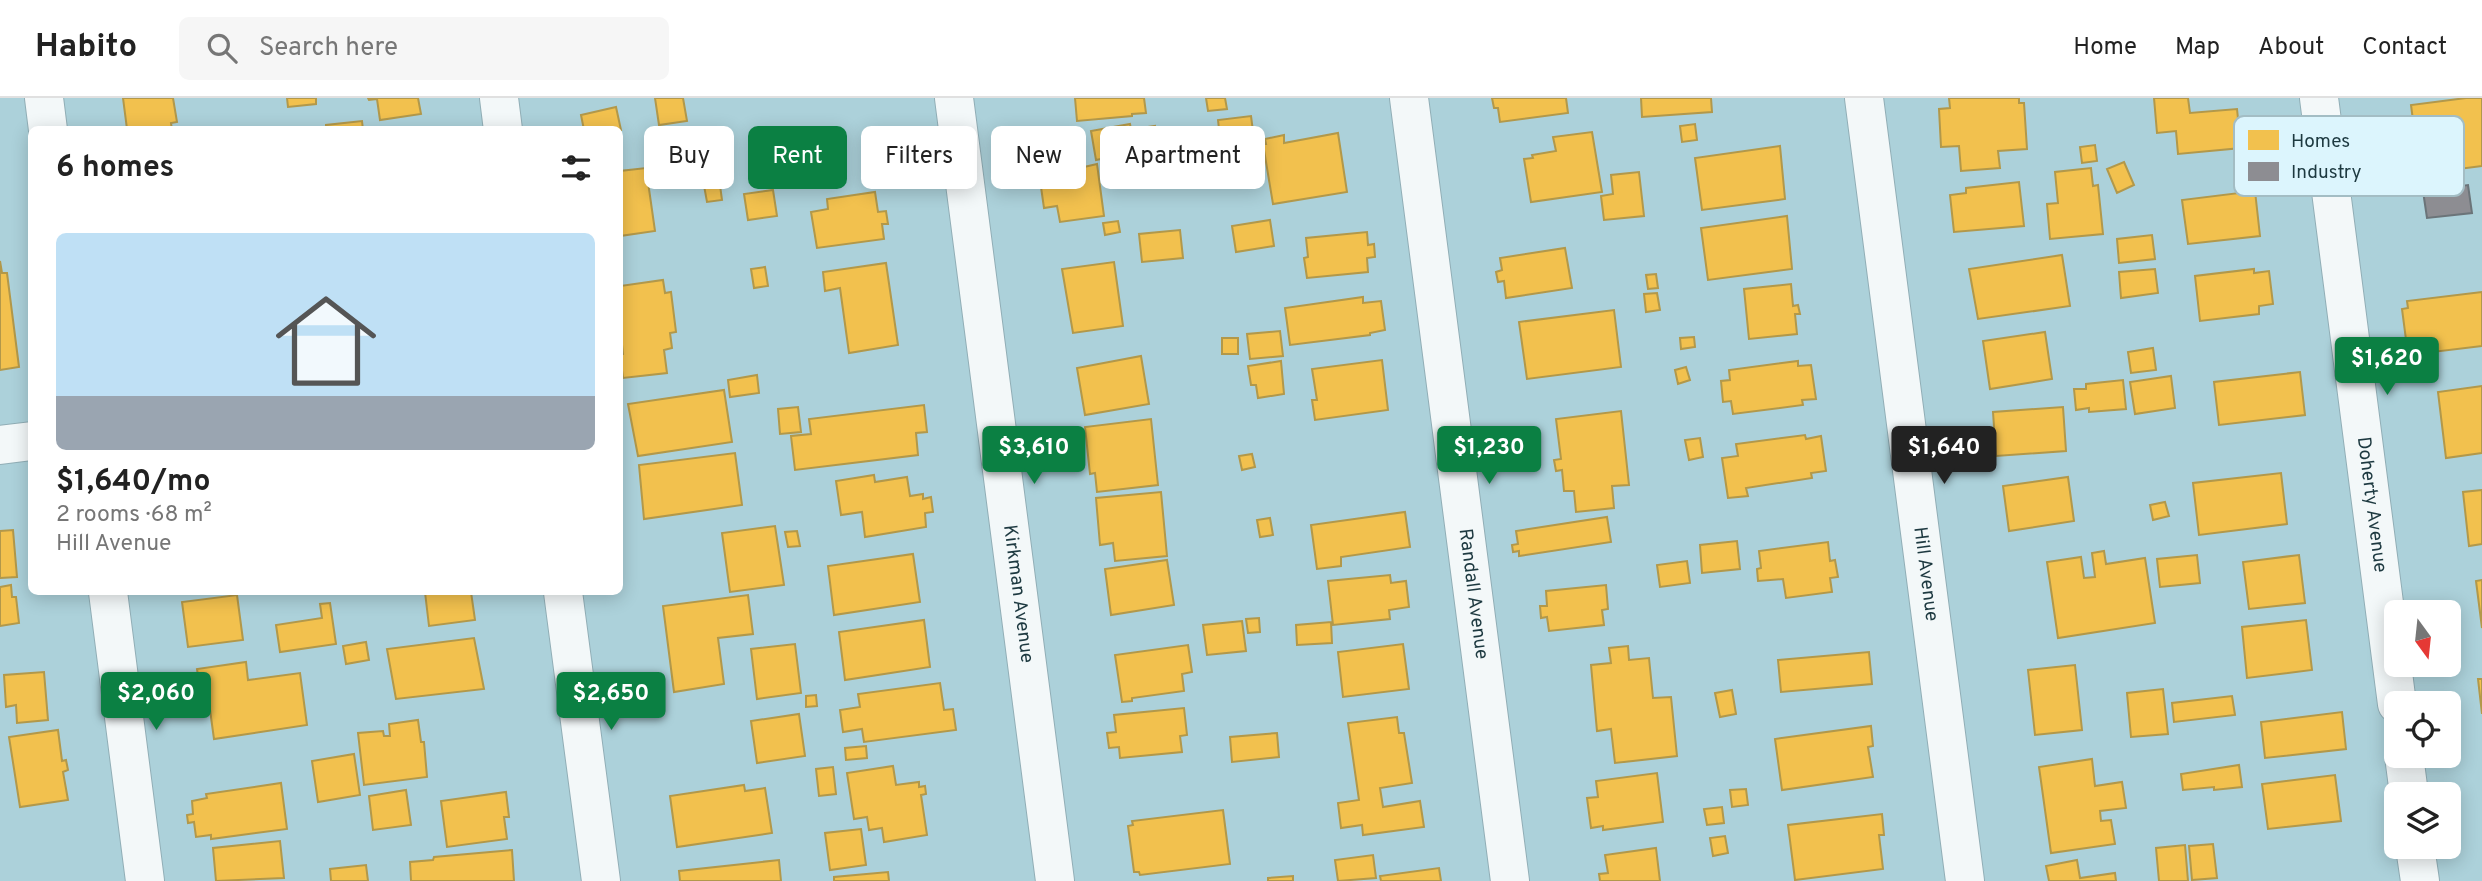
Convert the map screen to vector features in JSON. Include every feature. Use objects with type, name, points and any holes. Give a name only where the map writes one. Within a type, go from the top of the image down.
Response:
[{"type":"street","points":[[44,98],[48,126]]},
{"type":"street","points":[[499,98],[502,126]]},
{"type":"street","name":"Kirkman Avenue","points":[[954,98],[1055,881]]},
{"type":"street","name":"Randall Avenue","points":[[1409,98],[1510,881]]},
{"type":"street","name":"Hill Avenue","points":[[1864,98],[1965,881]]},
{"type":"street","name":"Doherty Avenue","points":[[2319,98],[2321,116]]},
{"type":"street","name":"Doherty Avenue","points":[[2332,196],[2395,691]]},
{"type":"street","points":[[0,445],[28,442]]},
{"type":"street","points":[[108,595],[140,880]]},
{"type":"street","points":[[563,595],[601,881]]},
{"type":"street","points":[[2417,859],[2420,881]]},
{"type":"building: Homes","points":[[123,98],[173,98],[177,122],[171,123],[171,126],[127,126]]},
{"type":"building: Homes","points":[[287,98],[316,98],[316,104],[288,107]]},
{"type":"building: Homes","points":[[368,98],[418,98],[421,114],[380,120],[377,99]]},
{"type":"building: Homes","points":[[655,98],[683,98],[687,121],[659,125]]},
{"type":"building: Homes","points":[[1075,98],[1144,98],[1146,113],[1077,121]]},
{"type":"building: Homes","points":[[1206,98],[1225,98],[1227,109],[1208,111]]},
{"type":"building: Homes","points":[[1492,98],[1566,98],[1568,113],[1500,122],[1498,108],[1494,108]]},
{"type":"building: Homes","points":[[1641,98],[1711,98],[1712,112],[1642,117]]},
{"type":"building: Homes","points":[[1949,98],[2019,98],[2019,103],[2024,103],[2027,149],[1998,151],[2000,168],[1961,171],[1959,146],[1941,147],[1939,109],[1950,108]]},
{"type":"building: Homes","points":[[2154,98],[2188,98],[2190,113],[2237,109],[2238,116],[2234,116],[2234,149],[2178,154],[2176,131],[2157,133]]},
{"type":"building: Homes","points":[[2482,98],[2482,166],[2464,168],[2464,116],[2412,116],[2411,105]]},
{"type":"building: Homes","points":[[616,107],[620,126],[583,126],[581,115]]},
{"type":"building: Homes","points":[[1251,116],[1252,126],[1219,126],[1218,120]]},
{"type":"building: Homes","points":[[362,121],[363,126],[326,126]]},
{"type":"building: Homes","points":[[1695,124],[1697,140],[1682,142],[1680,126]]},
{"type":"building: Homes","points":[[1100,129],[1100,159],[1096,160],[1091,131]]},
{"type":"building: Homes","points":[[1592,132],[1602,192],[1531,202],[1524,159],[1556,151],[1553,137]]},
{"type":"building: Homes","points":[[1338,133],[1347,192],[1273,204],[1265,139],[1284,135],[1284,143]]},
{"type":"building: Homes","points":[[2095,145],[2097,161],[2082,163],[2080,147]]},
{"type":"building: Homes","points":[[1780,146],[1785,199],[1702,210],[1695,158]]},
{"type":"building: Homes","points":[[2124,162],[2134,185],[2117,193],[2107,169]]},
{"type":"building: Homes","points":[[1097,164],[1104,216],[1060,222],[1057,206],[1044,208],[1041,189],[1086,189],[1086,167]]},
{"type":"building: Homes","points":[[644,168],[644,189],[649,189],[655,231],[623,236],[623,171]]},
{"type":"building: Homes","points":[[2091,168],[2093,186],[2098,185],[2103,234],[2050,239],[2047,204],[2058,203],[2055,172]]},
{"type":"building: Homes","points":[[1639,172],[1644,216],[1604,220],[1601,196],[1613,194],[1611,175]]},
{"type":"building: Homes","points":[[2019,182],[2024,226],[1954,232],[1950,195],[1966,193],[1966,188]]},
{"type":"building: Homes","points":[[705,189],[720,189],[722,200],[707,202]]},
{"type":"building: Homes","points":[[773,190],[777,216],[748,220],[744,194]]},
{"type":"building: Homes","points":[[875,192],[878,212],[886,211],[888,224],[882,224],[884,239],[817,248],[811,212],[828,209],[827,199]]},
{"type":"building: Homes","points":[[2234,194],[2234,196],[2256,196],[2260,236],[2188,244],[2182,200]]},
{"type":"building: Homes","points":[[1787,216],[1792,269],[1708,280],[1701,228]]},
{"type":"building: Homes","points":[[1270,220],[1274,246],[1236,252],[1232,226]]},
{"type":"building: Homes","points":[[1118,221],[1120,232],[1105,235],[1103,223]]},
{"type":"building: Homes","points":[[1180,230],[1183,258],[1142,262],[1139,234]]},
{"type":"building: Homes","points":[[1367,232],[1368,245],[1374,244],[1375,257],[1367,258],[1368,272],[1307,278],[1304,258],[1308,257],[1306,238]]},
{"type":"building: Homes","points":[[2152,235],[2155,259],[2119,263],[2117,239]]},
{"type":"building: Homes","points":[[1565,248],[1572,288],[1506,298],[1504,281],[1498,282],[1496,272],[1502,270],[1500,258]]},
{"type":"building: Homes","points":[[2062,255],[2070,306],[1978,319],[1969,269]]},
{"type":"building: Homes","points":[[0,261],[2,273],[7,273],[19,367],[0,370]]},
{"type":"building: Homes","points":[[1114,262],[1123,326],[1073,333],[1062,269]]},
{"type":"building: Homes","points":[[886,263],[898,345],[849,353],[840,288],[825,291],[823,272]]},
{"type":"building: Homes","points":[[765,267],[768,286],[754,288],[751,269]]},
{"type":"building: Homes","points":[[2155,269],[2158,293],[2121,298],[2119,272]]},
{"type":"building: Homes","points":[[2254,269],[2254,273],[2269,271],[2273,304],[2259,306],[2259,314],[2200,321],[2195,276]]},
{"type":"building: Homes","points":[[1656,274],[1658,288],[1648,289],[1646,275]]},
{"type":"building: Homes","points":[[663,280],[665,293],[671,292],[676,332],[670,333],[672,348],[664,350],[667,373],[623,378],[623,286]]},
{"type":"building: Homes","points":[[1791,284],[1793,306],[1798,305],[1800,314],[1795,314],[1797,334],[1749,339],[1744,289]]},
{"type":"building: Homes","points":[[2482,292],[2482,346],[2408,355],[2402,309],[2408,308],[2407,301]]},
{"type":"building: Homes","points":[[1657,293],[1660,310],[1646,312],[1644,294]]},
{"type":"building: Homes","points":[[1363,297],[1363,303],[1381,301],[1385,330],[1370,335],[1290,345],[1285,308]]},
{"type":"building: Homes","points":[[1614,310],[1621,367],[1527,379],[1519,322]]},
{"type":"building: Homes","points":[[1280,331],[1283,356],[1250,359],[1247,334]]},
{"type":"building: Homes","points":[[2045,332],[2052,379],[1990,389],[1983,341]]},
{"type":"building: Homes","points":[[1694,337],[1695,347],[1681,349],[1680,338]]},
{"type":"building: Homes","points":[[1222,338],[1238,338],[1238,354],[1222,354]]},
{"type":"building: Homes","points":[[2153,348],[2156,370],[2131,373],[2128,352]]},
{"type":"building: Homes","points":[[1141,356],[1149,404],[1085,415],[1077,368]]},
{"type":"building: Homes","points":[[1382,360],[1388,410],[1315,420],[1312,400],[1317,400],[1312,369]]},
{"type":"building: Homes","points":[[1281,361],[1284,394],[1258,398],[1256,385],[1251,385],[1248,366]]},
{"type":"building: Homes","points":[[1798,361],[1798,366],[1811,365],[1816,399],[1802,400],[1803,405],[1733,414],[1731,401],[1723,402],[1721,381],[1730,380],[1729,370]]},
{"type":"building: Homes","points":[[1686,367],[1690,380],[1678,384],[1675,370]]},
{"type":"building: Homes","points":[[2300,372],[2305,415],[2219,425],[2214,382]]},
{"type":"building: Homes","points":[[757,375],[759,393],[730,397],[728,380]]},
{"type":"building: Homes","points":[[2171,376],[2175,408],[2135,414],[2130,382]]},
{"type":"building: Homes","points":[[2123,380],[2126,409],[2089,412],[2089,408],[2076,410],[2074,389],[2086,389],[2086,384]]},
{"type":"building: Homes","points":[[2482,386],[2482,453],[2446,458],[2438,392]]},
{"type":"building: Homes","points":[[724,390],[732,442],[638,456],[628,404]]},
{"type":"building: Homes","points":[[924,405],[927,432],[916,433],[918,455],[795,470],[791,436],[811,434],[809,419]]},
{"type":"building: Homes","points":[[798,407],[801,432],[780,434],[778,409]]},
{"type":"building: Homes","points":[[2063,407],[2066,451],[1996,456],[1993,412]]},
{"type":"building: Homes","points":[[1621,411],[1629,485],[1612,486],[1614,508],[1576,512],[1574,491],[1564,491],[1562,470],[1556,471],[1554,460],[1561,459],[1556,419]]},
{"type":"building: Homes","points":[[1151,419],[1158,485],[1097,492],[1095,473],[1090,474],[1085,427]]},
{"type":"building: Homes","points":[[1805,435],[1806,439],[1821,436],[1826,471],[1811,473],[1812,478],[1746,488],[1748,496],[1728,498],[1722,458],[1738,456],[1736,444]]},
{"type":"building: Homes","points":[[1700,438],[1703,457],[1689,460],[1685,440]]},
{"type":"building: Homes","points":[[735,453],[742,505],[644,519],[639,465]]},
{"type":"building: Homes","points":[[1252,454],[1255,467],[1242,470],[1239,456]]},
{"type":"building: Homes","points":[[2281,473],[2287,524],[2199,535],[2193,483]]},
{"type":"building: Homes","points":[[874,475],[875,482],[907,477],[910,496],[923,494],[923,499],[931,497],[933,512],[925,513],[926,527],[865,537],[862,512],[841,515],[836,481]]},
{"type":"building: Homes","points":[[2068,477],[2074,521],[2009,531],[2003,486]]},
{"type":"building: Homes","points":[[2482,490],[2482,544],[2469,546],[2463,492]]},
{"type":"building: Homes","points":[[1161,492],[1167,556],[1115,561],[1113,543],[1100,545],[1096,498]]},
{"type":"building: Homes","points":[[2165,502],[2169,516],[2153,520],[2150,505]]},
{"type":"building: Homes","points":[[1405,512],[1410,547],[1341,557],[1341,566],[1317,569],[1311,525]]},
{"type":"building: Homes","points":[[1607,517],[1611,542],[1519,556],[1519,551],[1513,552],[1512,545],[1518,544],[1516,531]]},
{"type":"building: Homes","points":[[1270,518],[1273,535],[1260,537],[1257,520]]},
{"type":"building: Homes","points":[[775,526],[784,585],[730,592],[722,533]]},
{"type":"building: Homes","points":[[13,530],[17,577],[0,578],[0,531]]},
{"type":"building: Homes","points":[[797,531],[800,546],[788,547],[785,532]]},
{"type":"building: Homes","points":[[1737,541],[1740,569],[1702,573],[1700,545]]},
{"type":"building: Homes","points":[[1828,542],[1830,561],[1835,560],[1838,577],[1830,578],[1832,592],[1786,598],[1783,579],[1758,581],[1757,569],[1761,568],[1759,551]]},
{"type":"building: Homes","points":[[2104,551],[2106,564],[2145,558],[2155,623],[2058,638],[2047,562],[2081,557],[2084,578],[2095,577],[2092,553]]},
{"type":"building: Homes","points":[[913,554],[920,602],[834,615],[828,566]]},
{"type":"building: Homes","points":[[2197,555],[2200,583],[2160,587],[2157,559]]},
{"type":"building: Homes","points":[[2299,555],[2305,603],[2249,609],[2243,562]]},
{"type":"building: Homes","points":[[1167,560],[1174,605],[1111,615],[1105,569]]},
{"type":"building: Homes","points":[[1687,561],[1690,583],[1660,587],[1657,565]]},
{"type":"building: Homes","points":[[1390,575],[1391,583],[1406,581],[1409,607],[1389,610],[1390,619],[1333,625],[1328,581]]},
{"type":"building: Homes","points":[[2482,580],[2482,628],[2476,581]]},
{"type":"building: Homes","points":[[11,585],[12,597],[16,597],[19,623],[0,626],[0,587]]},
{"type":"building: Homes","points":[[1606,585],[1608,609],[1602,610],[1604,625],[1549,631],[1547,617],[1541,618],[1540,606],[1547,606],[1546,591]]},
{"type":"building: Homes","points":[[237,595],[243,640],[188,647],[182,602]]},
{"type":"building: Homes","points":[[425,595],[471,595],[475,620],[429,626]]},
{"type":"building: Homes","points":[[748,595],[753,634],[718,638],[724,684],[674,692],[663,606]]},
{"type":"building: Homes","points":[[330,603],[336,644],[280,652],[276,625],[322,618],[320,604]]},
{"type":"building: Homes","points":[[1259,618],[1260,632],[1248,633],[1246,619]]},
{"type":"building: Homes","points":[[924,620],[930,667],[845,680],[839,632]]},
{"type":"building: Homes","points":[[2306,620],[2312,670],[2247,678],[2242,627]]},
{"type":"building: Homes","points":[[1242,621],[1246,651],[1207,655],[1203,625]]},
{"type":"building: Homes","points":[[1331,622],[1332,643],[1297,645],[1296,625]]},
{"type":"building: Homes","points":[[474,638],[484,689],[396,699],[387,649]]},
{"type":"building: Homes","points":[[366,642],[369,660],[346,664],[343,646]]},
{"type":"building: Homes","points":[[795,644],[801,693],[757,699],[751,649]]},
{"type":"building: Homes","points":[[1403,644],[1409,689],[1343,697],[1338,652]]},
{"type":"building: Homes","points":[[1188,645],[1192,672],[1182,674],[1184,691],[1132,698],[1132,701],[1122,702],[1115,655]]},
{"type":"building: Homes","points":[[1628,646],[1629,660],[1649,658],[1653,698],[1671,697],[1677,756],[1615,763],[1611,729],[1597,731],[1591,665],[1611,663],[1609,648]]},
{"type":"building: Homes","points":[[1869,652],[1872,684],[1781,692],[1778,660]]},
{"type":"building: Homes","points":[[246,662],[248,680],[300,673],[307,725],[214,739],[208,695],[201,696],[197,669]]},
{"type":"building: Homes","points":[[2075,665],[2082,730],[2035,735],[2028,670]]},
{"type":"building: Homes","points":[[44,672],[48,720],[17,723],[16,705],[6,707],[4,675]]},
{"type":"building: Homes","points":[[2478,679],[2482,679],[2482,714]]},
{"type":"building: Homes","points":[[940,683],[944,710],[953,709],[956,730],[864,742],[862,729],[843,732],[840,710],[860,707],[858,694]]},
{"type":"building: Homes","points":[[2163,689],[2168,734],[2131,737],[2127,693]]},
{"type":"building: Homes","points":[[1732,690],[1736,714],[1720,717],[1715,693]]},
{"type":"building: Homes","points":[[816,695],[817,706],[806,707],[806,696]]},
{"type":"building: Homes","points":[[2232,696],[2235,715],[2174,722],[2172,703]]},
{"type":"building: Homes","points":[[1184,708],[1187,735],[1180,736],[1182,752],[1120,758],[1119,747],[1109,748],[1107,733],[1116,732],[1114,715]]},
{"type":"building: Homes","points":[[2342,712],[2346,749],[2265,758],[2261,722]]},
{"type":"building: Homes","points":[[799,714],[805,756],[757,763],[751,721]]},
{"type":"building: Homes","points":[[1397,717],[1399,733],[1404,733],[1412,783],[1380,788],[1383,807],[1420,801],[1424,827],[1363,835],[1362,825],[1341,828],[1338,803],[1359,800],[1348,723]]},
{"type":"building: Homes","points":[[418,720],[421,742],[424,742],[427,777],[364,785],[358,733],[383,731],[384,736],[390,736],[389,724]]},
{"type":"building: Homes","points":[[1871,726],[1873,746],[1868,747],[1873,777],[1782,790],[1775,739]]},
{"type":"building: Homes","points":[[58,730],[62,761],[66,760],[68,770],[63,772],[68,800],[20,807],[9,737]]},
{"type":"building: Homes","points":[[1277,733],[1279,757],[1232,762],[1230,737]]},
{"type":"building: Homes","points":[[866,746],[867,758],[846,760],[845,748]]},
{"type":"building: Homes","points":[[354,754],[360,795],[318,802],[312,761]]},
{"type":"building: Homes","points":[[2092,759],[2095,786],[2122,782],[2126,808],[2100,811],[2101,821],[2111,820],[2115,844],[2051,853],[2039,767]]},
{"type":"building: Homes","points":[[2239,765],[2242,787],[2183,790],[2181,774]]},
{"type":"building: Homes","points":[[893,766],[896,785],[919,782],[919,787],[925,786],[926,794],[921,795],[927,835],[884,842],[882,828],[869,830],[867,817],[854,819],[847,773]]},
{"type":"building: Homes","points":[[833,767],[836,794],[819,796],[816,769]]},
{"type":"building: Homes","points":[[1657,773],[1663,822],[1603,830],[1603,826],[1591,828],[1587,798],[1598,797],[1596,781]]},
{"type":"building: Homes","points":[[2335,775],[2341,821],[2268,829],[2262,784]]},
{"type":"building: Homes","points":[[281,783],[287,829],[211,839],[211,835],[196,837],[194,822],[188,823],[187,815],[193,814],[192,801],[207,798],[206,794]]},
{"type":"building: Homes","points":[[744,785],[745,791],[765,788],[772,833],[677,847],[670,796]]},
{"type":"building: Homes","points":[[1746,789],[1748,805],[1732,807],[1730,790]]},
{"type":"building: Homes","points":[[406,790],[411,825],[373,830],[369,796]]},
{"type":"building: Homes","points":[[506,792],[509,817],[504,817],[507,839],[447,847],[441,801]]},
{"type":"building: Homes","points":[[1722,807],[1724,823],[1707,825],[1704,809]]},
{"type":"building: Homes","points":[[1223,810],[1230,864],[1140,875],[1139,872],[1134,872],[1128,826],[1133,825],[1132,821]]},
{"type":"building: Homes","points":[[1882,814],[1884,835],[1879,835],[1883,869],[1795,880],[1788,825]]},
{"type":"building: Homes","points":[[861,829],[866,865],[830,870],[825,833]]},
{"type":"building: Homes","points":[[1725,836],[1728,853],[1713,856],[1710,838]]},
{"type":"building: Homes","points":[[280,841],[284,878],[216,881],[213,848]]},
{"type":"building: Homes","points":[[2213,844],[2217,878],[2192,880],[2189,846]]},
{"type":"building: Homes","points":[[2185,845],[2188,881],[2159,881],[2156,848]]},
{"type":"building: Homes","points":[[1656,848],[1660,881],[1600,881],[1599,874],[1608,873],[1605,855]]},
{"type":"building: Homes","points":[[512,850],[514,881],[411,881],[410,862],[433,860],[434,857]]},
{"type":"building: Homes","points":[[1373,855],[1376,878],[1338,881],[1335,860]]},
{"type":"building: Homes","points":[[779,860],[781,881],[680,881],[679,871]]},
{"type":"building: Homes","points":[[2077,860],[2080,878],[2115,873],[2116,881],[2049,881],[2046,866]]},
{"type":"building: Homes","points":[[366,865],[368,881],[331,881],[330,869]]},
{"type":"building: Homes","points":[[1439,868],[1441,881],[1381,881],[1380,876]]},
{"type":"building: Homes","points":[[888,872],[889,881],[834,881],[834,877]]},
{"type":"building: Homes","points":[[1293,876],[1293,881],[1268,881],[1268,878]]},
{"type":"building: Industry","points":[[2468,185],[2472,213],[2427,218],[2424,196],[2464,196],[2464,186]]}]
